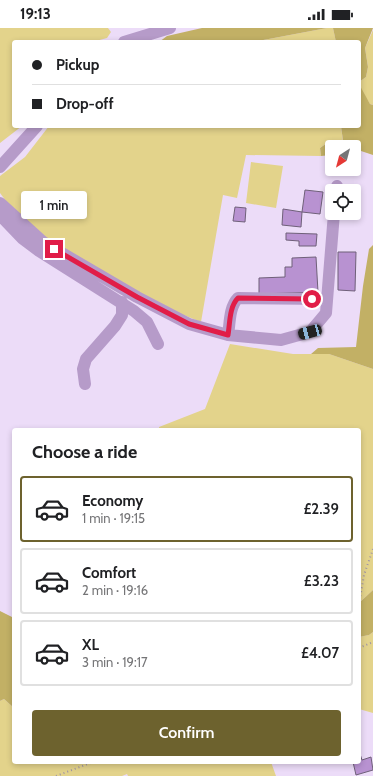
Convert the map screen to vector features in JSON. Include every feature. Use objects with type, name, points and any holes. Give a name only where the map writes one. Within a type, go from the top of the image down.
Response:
[{"type":"street","points":[[131,40],[170,28]]},
{"type":"street","points":[[0,167],[35,128]]},
{"type":"street","points":[[0,203],[43,242],[137,297],[189,324],[228,335],[281,340],[310,332],[326,313],[333,220]]},
{"type":"street","points":[[0,216],[23,239],[39,251],[122,302],[147,322],[158,344]]},
{"type":"street","points":[[228,335],[234,302],[238,298],[327,299]]},
{"type":"street","points":[[85,384],[83,369],[86,359],[115,326],[122,315],[122,302]]},
{"type":"path","points":[[361,592],[364,575],[373,550]]},
{"type":"path","points":[[361,647],[373,642]]},
{"type":"path","points":[[57,776],[88,764]]},
{"type":"shaded area","points":[[0,28],[108,28],[111,32],[107,38],[100,40],[12,40],[12,128],[19,128],[0,143]]},
{"type":"shaded area","points":[[202,28],[327,28],[264,40],[162,40],[167,36]]},
{"type":"shaded area","points":[[333,28],[336,40],[264,40]]},
{"type":"shaded area","points":[[333,28],[373,28],[365,48],[368,67],[366,77],[361,81],[361,40],[336,40]]},
{"type":"shaded area","points":[[373,30],[373,105],[370,104],[361,89],[361,81],[366,77],[368,67],[365,48]]},
{"type":"shaded area","points":[[361,88],[370,104],[373,105],[373,155],[361,151],[361,140],[343,140],[341,128],[361,128]]},
{"type":"shaded area","points":[[47,128],[341,128],[343,140],[325,140],[325,144],[320,148],[321,156],[246,155],[237,198],[223,195],[201,322],[181,314],[127,286],[44,237],[6,201],[0,193],[0,176],[25,157]]},
{"type":"shaded area","points":[[325,144],[325,156],[321,156],[320,148]]},
{"type":"shaded area","points":[[251,162],[283,166],[276,208],[246,203]]},
{"type":"shaded area","points":[[373,245],[373,369],[329,354],[311,354],[318,348],[356,347],[369,249]]},
{"type":"shaded area","points":[[230,344],[293,354],[329,354],[373,369],[373,590],[361,601],[361,428],[159,428],[205,409]]},
{"type":"shaded area","points":[[373,590],[373,632],[369,635],[361,637],[361,601]]},
{"type":"shaded area","points":[[0,611],[12,617],[12,706],[4,699],[0,701]]},
{"type":"shaded area","points":[[373,632],[373,713],[361,710],[361,637],[369,635]]},
{"type":"shaded area","points":[[4,699],[12,706],[12,764],[272,764],[276,776],[128,776],[127,774],[122,776],[0,776],[0,701]]},
{"type":"building","points":[[305,190],[323,192],[320,214],[302,212]]},
{"type":"building","points":[[235,207],[246,208],[245,222],[233,221]]},
{"type":"building","points":[[283,209],[302,212],[301,227],[282,225]]},
{"type":"building","points":[[286,233],[317,234],[316,246],[299,246],[299,241],[286,240]]},
{"type":"building","points":[[338,252],[356,252],[355,291],[338,290]]},
{"type":"building","points":[[316,257],[318,292],[259,294],[259,278],[285,277],[285,267],[292,267],[292,258]]},
{"type":"building","points":[[361,757],[362,760],[371,757],[373,770],[356,775],[353,764],[361,764]]},
{"type":"route","points":[[54,249],[137,297],[189,324],[228,335],[234,302],[238,298],[257,297],[312,299]]}]
